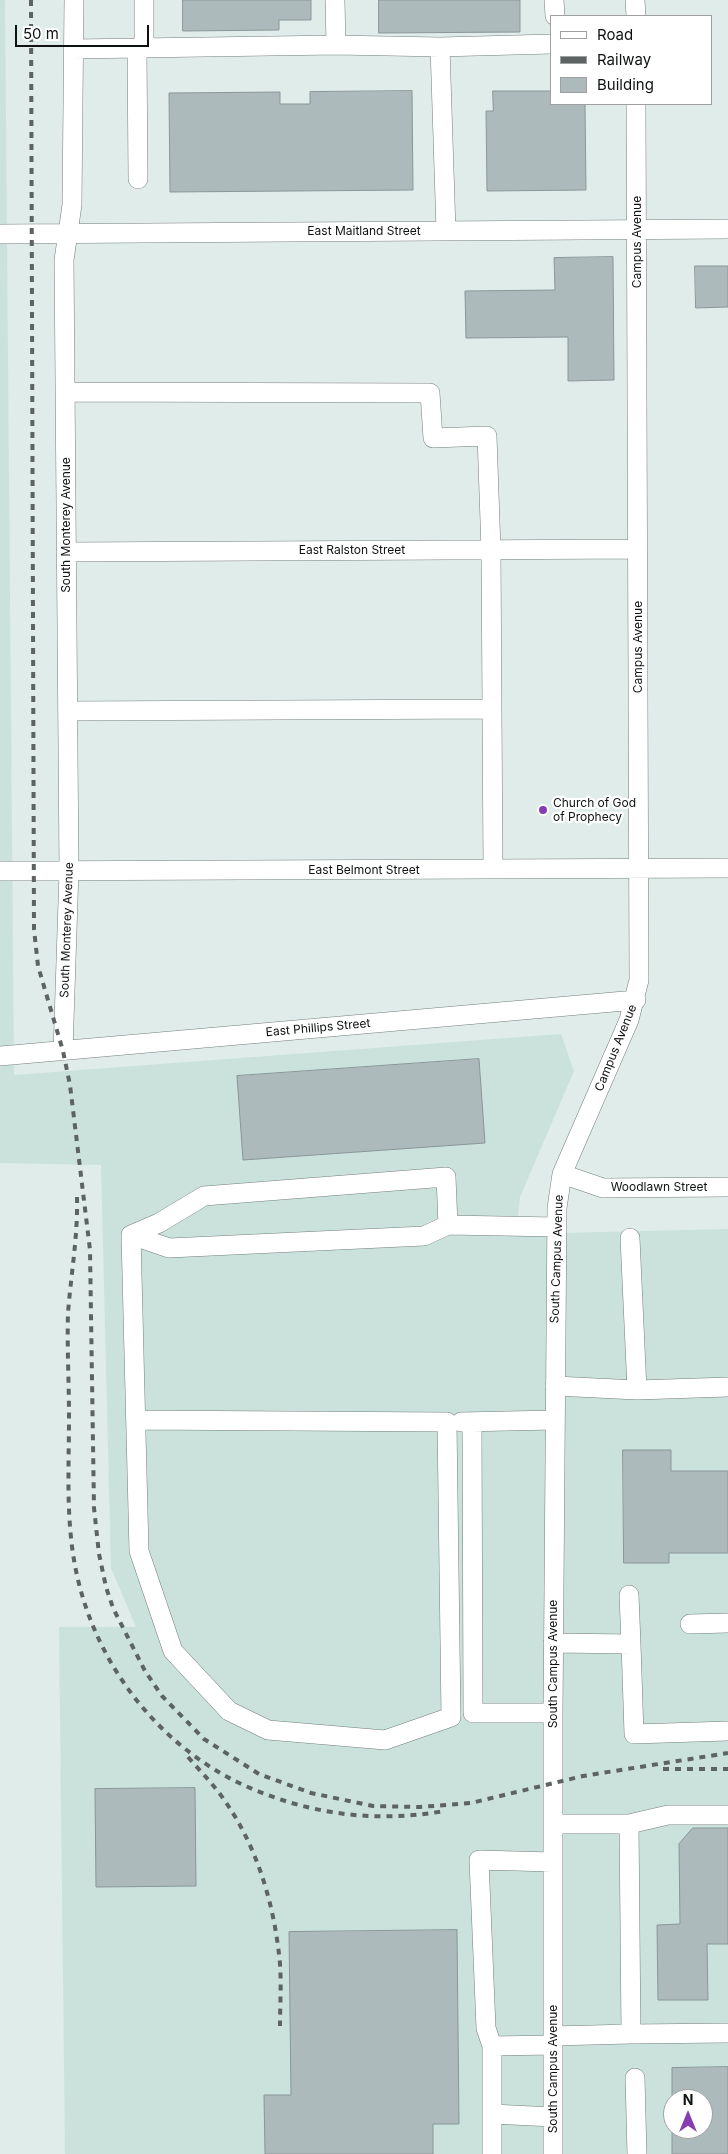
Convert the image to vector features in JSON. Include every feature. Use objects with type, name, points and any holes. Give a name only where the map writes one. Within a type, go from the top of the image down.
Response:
[{"type":"street","name":"South Monterey Avenue","points":[[62,1051],[69,870],[64,260],[72,206],[74,0]]},
{"type":"street","points":[[138,179],[144,0]]},
{"type":"street","points":[[335,0],[336,46]]},
{"type":"street","points":[[554,0],[555,15]]},
{"type":"street","points":[[635,0],[636,15]]},
{"type":"street","points":[[74,49],[336,46],[440,47],[550,44]]},
{"type":"street","points":[[440,47],[446,231]]},
{"type":"street","name":"Campus Avenue","points":[[562,1174],[630,1020],[639,980],[636,105]]},
{"type":"street","name":"East Maitland Street","points":[[0,234],[728,229]]},
{"type":"street","points":[[65,392],[430,393],[433,438],[487,436],[491,550],[493,869]]},
{"type":"street","name":"East Ralston Street","points":[[66,552],[638,549]]},
{"type":"street","points":[[68,712],[492,709]]},
{"type":"street","name":"East Belmont Street","points":[[0,871],[728,868]]},
{"type":"street","name":"East Phillips Street","points":[[0,1056],[636,1000]]},
{"type":"street","name":"Woodlawn Street","points":[[562,1174],[603,1188],[728,1187]]},
{"type":"street","name":"South Campus Avenue","points":[[553,2154],[552,1713],[554,1420],[556,1227],[562,1174]]},
{"type":"street","points":[[131,1235],[159,1223],[204,1196],[446,1178],[448,1225]]},
{"type":"street","points":[[131,1235],[169,1248],[424,1236],[448,1225],[556,1227]]},
{"type":"street","points":[[131,1235],[139,1551],[173,1651],[229,1711],[268,1730],[385,1740],[451,1717],[473,1713],[552,1713]]},
{"type":"street","points":[[630,1238],[637,1390]]},
{"type":"street","points":[[555,1386],[637,1390],[728,1387]]},
{"type":"street","points":[[136,1420],[447,1422],[554,1420]]},
{"type":"street","points":[[447,1422],[451,1717]]},
{"type":"street","points":[[472,1422],[473,1713]]},
{"type":"street","points":[[629,1595],[634,1734],[728,1731]]},
{"type":"street","points":[[690,1624],[728,1623]]},
{"type":"street","points":[[553,1643],[631,1644]]},
{"type":"street","points":[[553,1824],[629,1824],[668,1815],[728,1815]]},
{"type":"street","points":[[629,1824],[631,2034]]},
{"type":"street","points":[[492,2154],[492,2046],[486,2028],[478,1860],[553,1862]]},
{"type":"street","points":[[492,2046],[631,2034],[728,2033]]},
{"type":"street","points":[[635,2078],[637,2154]]},
{"type":"street","points":[[492,2114],[553,2117]]},
{"type":"shaded area","points":[[0,0],[5,0],[14,1075],[561,1034],[574,1071],[520,1197],[516,1234],[728,1229],[728,2154],[65,2154],[59,1627],[136,1627],[111,1568],[101,1165],[0,1163]]},
{"type":"building","points":[[183,0],[311,0],[311,20],[279,20],[279,30],[183,31]]},
{"type":"building","points":[[379,0],[520,0],[520,32],[379,33]]},
{"type":"building","points":[[412,91],[413,190],[170,192],[169,93],[280,92],[280,104],[310,104],[310,92]]},
{"type":"building","points":[[493,91],[550,91],[550,105],[585,105],[586,190],[487,191],[486,111],[493,111]]},
{"type":"building","points":[[613,257],[614,380],[568,381],[568,337],[466,338],[465,291],[555,290],[554,258]]},
{"type":"building","points":[[695,266],[728,266],[728,307],[696,308]]},
{"type":"building","points":[[479,1059],[485,1143],[243,1160],[237,1076]]},
{"type":"building","points":[[623,1450],[671,1450],[671,1471],[728,1471],[728,1553],[669,1553],[669,1563],[624,1563]]},
{"type":"building","points":[[195,1788],[196,1886],[96,1887],[95,1789]]},
{"type":"building","points":[[693,1828],[728,1828],[728,1944],[707,1944],[708,2000],[658,2000],[657,1925],[680,1924],[679,1844]]},
{"type":"building","points":[[457,1930],[459,2124],[433,2124],[433,2154],[265,2154],[264,2095],[291,2095],[289,1932]]},
{"type":"building","points":[[728,2067],[728,2154],[672,2154],[672,2139],[713,2139],[713,2089],[672,2089],[672,2068]]},
{"type":"railway","points":[[31,0],[34,929],[38,966],[63,1051],[70,1085],[90,1250],[94,1508],[99,1554],[106,1587],[113,1608],[145,1671],[162,1696],[204,1739],[259,1774],[311,1793],[373,1806],[420,1807],[471,1803],[583,1776],[728,1753]]},
{"type":"railway","points":[[77,1197],[68,1313],[68,1489],[71,1542],[82,1595],[94,1629],[110,1661],[129,1690],[152,1718],[178,1743],[206,1764],[237,1782],[287,1801],[338,1813],[390,1816],[444,1811]]},
{"type":"railway","points":[[188,1757],[218,1792],[238,1821],[262,1876],[273,1915],[279,1954],[281,1981],[280,2026]]},
{"type":"railway","points":[[663,1769],[728,1769]]},
{"type":"place","name":"Church of God of Prophecy","points":[[543,810]]}]
